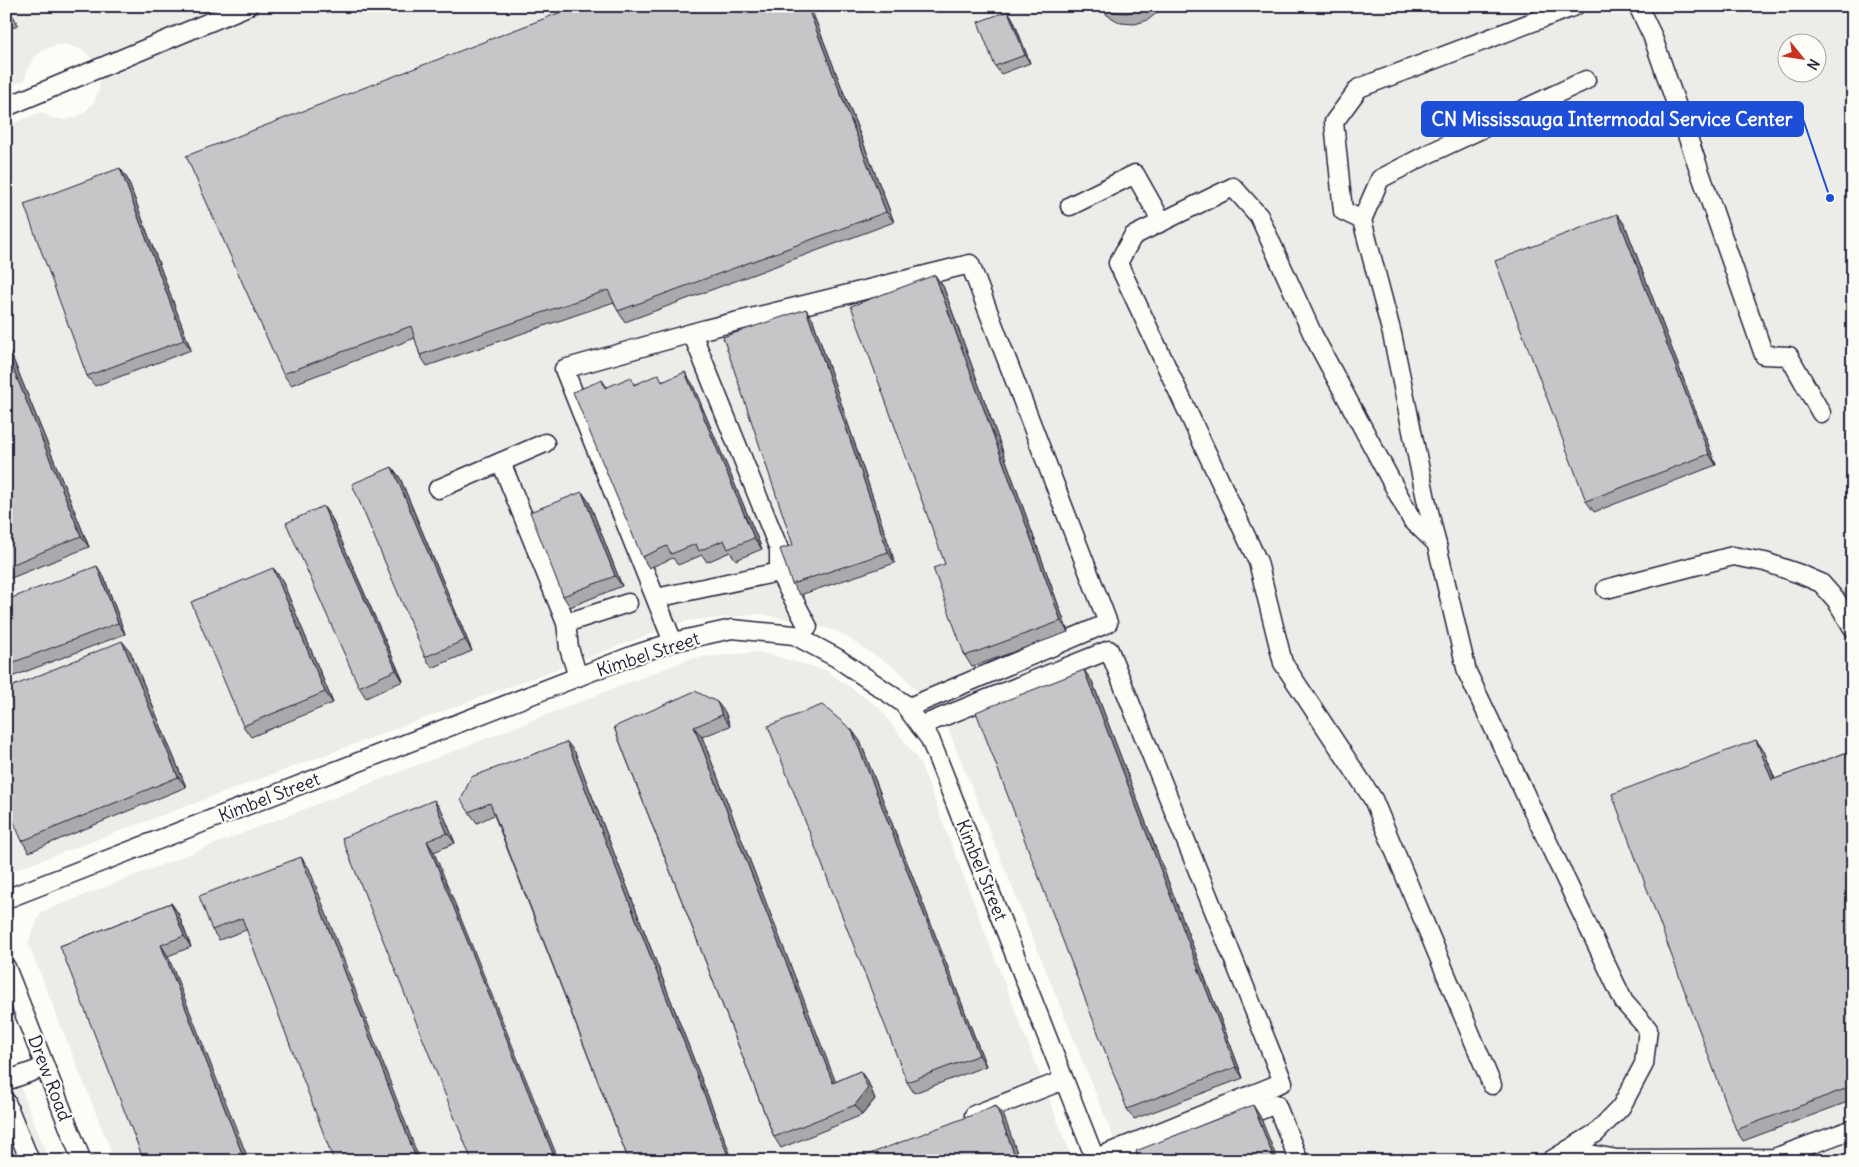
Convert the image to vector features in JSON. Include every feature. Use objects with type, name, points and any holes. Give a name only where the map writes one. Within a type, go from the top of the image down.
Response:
[{"type":"street","points":[[6,107],[248,6]]},
{"type":"street","points":[[1362,220],[1343,211],[1334,122],[1359,88],[1575,6]]},
{"type":"street","points":[[1638,6],[1652,35],[1764,355],[1789,356],[1822,413]]},
{"type":"street","points":[[1550,1161],[1596,1133],[1621,1107],[1644,1064],[1648,1030],[1624,1002],[1467,672],[1437,544],[1392,334],[1362,220],[1380,179],[1428,154],[1586,80]]},
{"type":"street","points":[[1070,206],[1135,174],[1162,222]]},
{"type":"street","points":[[1437,544],[1412,520],[1312,335],[1259,216],[1233,187],[1133,236],[1118,262],[1258,562],[1283,663],[1373,799],[1492,1085]]},
{"type":"street","points":[[673,642],[564,369],[692,332],[970,264],[1108,623],[907,708]]},
{"type":"street","points":[[692,332],[779,549],[779,572],[808,627]]},
{"type":"street","points":[[438,489],[545,443]]},
{"type":"street","points":[[501,462],[566,623],[568,648],[578,677]]},
{"type":"street","points":[[1606,589],[1733,556],[1766,562],[1821,583],[1836,600],[1853,628]]},
{"type":"street","points":[[656,598],[779,572]]},
{"type":"street","points":[[566,623],[628,603]]},
{"type":"street","name":"Kimbel Street","points":[[6,899],[673,642],[732,629],[794,635],[837,658],[903,703],[930,739],[1096,1160]]},
{"type":"street","points":[[920,726],[1109,650],[1283,1082],[1096,1160]]},
{"type":"street","name":"Drew Road","points":[[6,967],[82,1161]]},
{"type":"street","points":[[6,1081],[45,1067]]},
{"type":"street","points":[[961,1121],[1064,1080]]},
{"type":"street","points":[[6,1102],[30,1161]]},
{"type":"street","points":[[1127,1161],[1276,1104],[1299,1161]]},
{"type":"street","points":[[1568,1150],[1617,1159],[1774,1158],[1804,1154],[1853,1129]]},
{"type":"shaded area","points":[[6,6],[1853,6],[1853,1161],[1123,1161],[949,731],[901,672],[837,631],[763,614],[686,621],[12,871],[6,856],[6,126],[41,112],[52,118],[64,120],[76,117],[86,111],[94,102],[99,90],[100,78],[97,66],[90,56],[80,49],[68,45],[56,45],[44,50],[35,57],[28,68],[25,80],[6,88]]},
{"type":"shaded area","points":[[759,652],[825,670],[880,708],[920,763],[1073,1161],[115,1161],[28,943],[41,912],[692,658]]},
{"type":"shaded area","points":[[6,1049],[49,1161],[6,1161]]},
{"type":"building","points":[[6,6],[11,15],[6,17]]},
{"type":"building","points":[[577,6],[807,6],[886,212],[618,311],[608,290],[420,355],[411,326],[283,374],[186,156]]},
{"type":"building","points":[[1102,6],[1145,6],[1127,13],[1114,12]]},
{"type":"building","points":[[1008,11],[1025,55],[995,66],[978,22]]},
{"type":"building","points":[[120,168],[184,340],[87,376],[24,204]]},
{"type":"building","points":[[1617,214],[1709,454],[1586,501],[1495,261]]},
{"type":"building","points":[[935,275],[1061,621],[965,656],[933,568],[945,564],[851,306]]},
{"type":"building","points":[[806,309],[888,552],[792,584],[780,549],[793,545],[723,337]]},
{"type":"building","points":[[6,351],[81,536],[6,567]]},
{"type":"building","points":[[685,372],[754,538],[728,549],[724,540],[699,551],[696,544],[671,554],[667,546],[642,557],[573,392],[602,380],[605,388],[631,377],[634,385],[659,374],[662,382]]},
{"type":"building","points":[[392,467],[465,640],[425,657],[352,484]]},
{"type":"building","points":[[582,492],[615,576],[563,596],[530,512]]},
{"type":"building","points":[[323,506],[396,670],[359,687],[286,523]]},
{"type":"building","points":[[97,566],[118,623],[6,665],[6,600]]},
{"type":"building","points":[[273,568],[325,692],[243,726],[191,602]]},
{"type":"building","points":[[122,641],[178,777],[22,841],[6,804],[6,689]]},
{"type":"building","points":[[1084,670],[1236,1067],[1127,1109],[976,712]]},
{"type":"building","points":[[695,691],[717,702],[722,715],[694,727],[833,1083],[860,1071],[868,1088],[855,1105],[774,1137],[614,727]]},
{"type":"building","points":[[822,705],[852,730],[979,1055],[907,1082],[768,726]]},
{"type":"building","points":[[1756,740],[1772,780],[1853,750],[1853,1086],[1736,1130],[1612,794]]},
{"type":"building","points":[[567,742],[727,1153],[709,1161],[629,1161],[490,803],[469,812],[461,800],[471,777]]},
{"type":"building","points":[[434,800],[447,833],[427,841],[556,1161],[472,1161],[342,838]]},
{"type":"building","points":[[301,857],[417,1161],[334,1161],[242,918],[212,930],[199,896]]},
{"type":"building","points":[[171,903],[184,936],[161,945],[245,1161],[144,1161],[60,946]]},
{"type":"building","points":[[1253,1105],[1275,1161],[1139,1161],[1136,1151]]},
{"type":"building","points":[[996,1106],[1017,1161],[851,1161]]},
{"type":"place","name":"CN Mississauga Intermodal Service Center","points":[[1830,198]]}]
